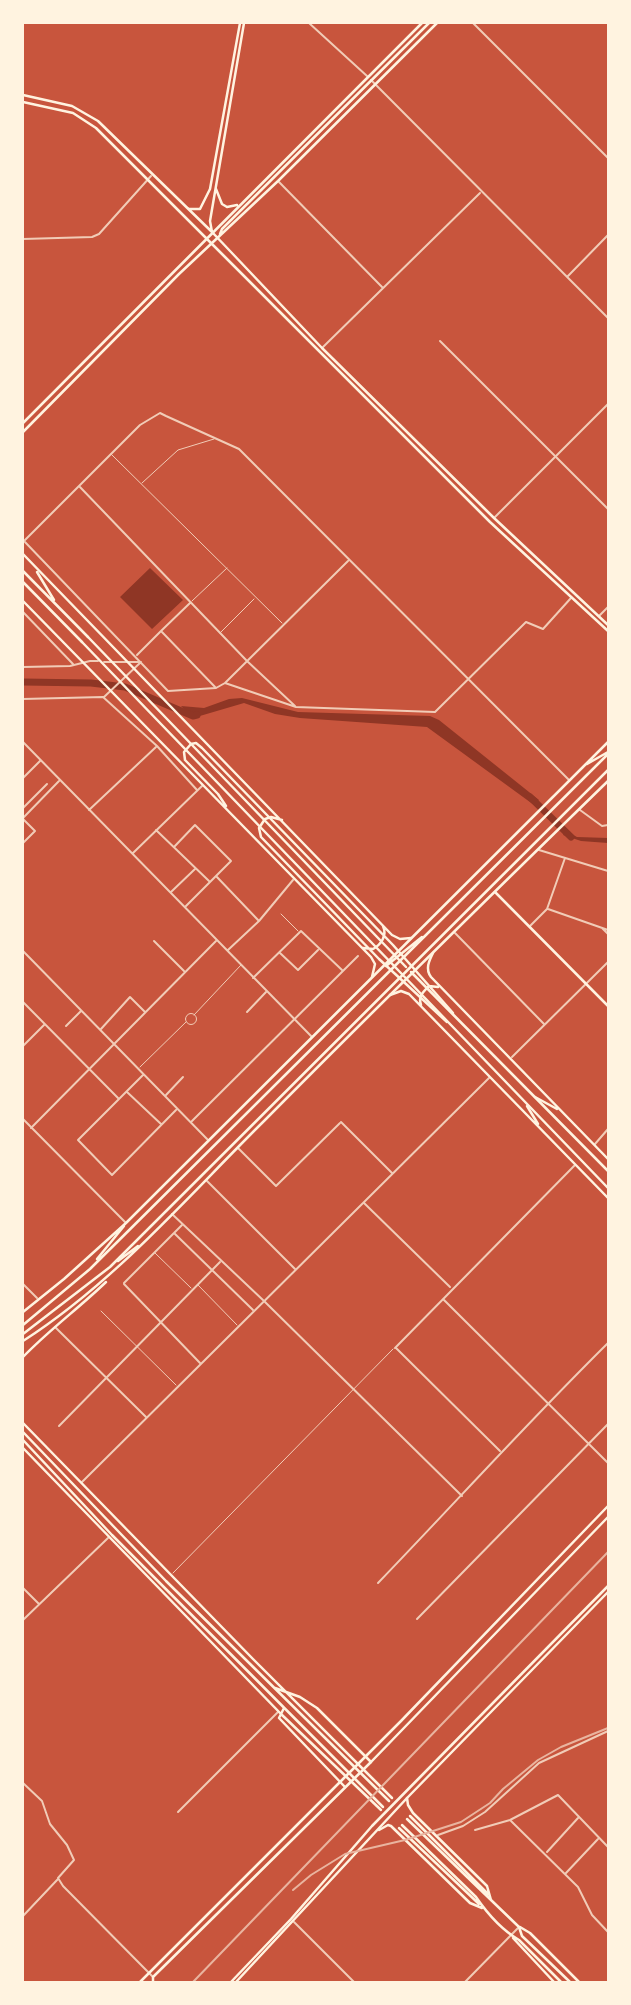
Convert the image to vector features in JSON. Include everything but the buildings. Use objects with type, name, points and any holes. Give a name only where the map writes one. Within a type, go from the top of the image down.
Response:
[{"type":"main road","points":[[212,232],[210,221],[242,23]]},
{"type":"main road","points":[[187,208],[195,211],[200,209],[210,189],[242,23]]},
{"type":"main road","points":[[23,422],[422,23]]},
{"type":"main road","points":[[23,432],[429,23]]},
{"type":"main road","points":[[218,236],[226,232],[437,23]]},
{"type":"main road","points":[[23,95],[72,106],[93,117],[218,236],[322,348],[494,518],[608,625]]},
{"type":"main road","points":[[23,102],[82,117],[96,128],[490,522],[608,631]]},
{"type":"main road","points":[[216,184],[222,204],[227,207],[240,205]]},
{"type":"main road","points":[[23,554],[396,937],[411,938]]},
{"type":"main road","points":[[34,566],[54,601],[65,613]]},
{"type":"main road","points":[[23,571],[608,1171]]},
{"type":"main road","points":[[23,582],[608,1188]]},
{"type":"main road","points":[[23,601],[360,947],[375,964],[370,980]]},
{"type":"main road","points":[[86,1272],[130,1218],[608,742]]},
{"type":"main road","points":[[230,812],[218,794],[184,758],[185,750],[191,744],[197,743],[202,748],[393,945],[458,1019]]},
{"type":"main road","points":[[584,766],[608,753]]},
{"type":"main road","points":[[23,1325],[73,1285],[608,753]]},
{"type":"main road","points":[[110,1267],[608,770]]},
{"type":"main road","points":[[23,1357],[54,1327],[86,1302],[387,997],[608,781]]},
{"type":"main road","points":[[284,820],[271,817],[265,819],[258,828],[261,837],[379,960],[452,1027]]},
{"type":"main road","points":[[470,891],[477,874]]},
{"type":"main road","points":[[495,892],[608,1006]]},
{"type":"main road","points":[[360,947],[371,950],[379,945],[384,933],[382,923]]},
{"type":"main road","points":[[375,975],[435,926]]},
{"type":"main road","points":[[433,953],[428,971],[441,988],[608,1159]]},
{"type":"main road","points":[[423,1007],[420,999],[423,992],[433,985],[441,988]]},
{"type":"main road","points":[[387,997],[404,991],[423,1007],[608,1198]]},
{"type":"main road","points":[[533,1096],[560,1110]]},
{"type":"main road","points":[[526,1103],[541,1129]]},
{"type":"main road","points":[[23,1312],[39,1301],[130,1218]]},
{"type":"main road","points":[[23,1334],[144,1242]]},
{"type":"main road","points":[[23,1341],[47,1326],[115,1272]]},
{"type":"main road","points":[[23,1423],[391,1800],[166,1581],[23,1432]]},
{"type":"main road","points":[[23,1440],[112,1535],[382,1809],[280,1712],[23,1448]]},
{"type":"main road","points":[[140,1982],[340,1783],[608,1506]]},
{"type":"main road","points":[[148,1982],[371,1762],[608,1517]]},
{"type":"main road","points":[[231,1982],[293,1920],[372,1825],[608,1586]]},
{"type":"main road","points":[[236,1982],[407,1798],[608,1592]]},
{"type":"main road","points":[[273,1687],[300,1697],[317,1708],[371,1762]]},
{"type":"main road","points":[[284,1691],[291,1704]]},
{"type":"main road","points":[[284,1709],[279,1718],[345,1787]]},
{"type":"main road","points":[[407,1798],[413,1812],[487,1886],[491,1900]]},
{"type":"main road","points":[[409,1818],[579,1982]]},
{"type":"main road","points":[[379,1830],[391,1826],[470,1903],[484,1909]]},
{"type":"main road","points":[[400,1826],[561,1982]]},
{"type":"main road","points":[[519,1927],[523,1936],[570,1982]]},
{"type":"main road","points":[[511,1935],[516,1944],[554,1982]]},
{"type":"street","points":[[309,23],[368,76],[608,318]]},
{"type":"street","points":[[473,23],[608,159]]},
{"type":"street","points":[[23,239],[92,237],[99,234],[152,175]]},
{"type":"street","points":[[278,181],[383,288]]},
{"type":"street","points":[[322,348],[481,192]]},
{"type":"street","points":[[567,277],[608,235]]},
{"type":"street","points":[[440,341],[608,509]]},
{"type":"street","points":[[494,518],[608,404]]},
{"type":"street","points":[[348,560],[225,683],[216,688],[168,691],[24,542],[140,425],[160,414],[239,449],[569,780]]},
{"type":"street","points":[[142,484],[178,450],[216,439]]},
{"type":"street","points":[[111,454],[284,625]]},
{"type":"street","points":[[79,486],[247,661],[296,707]]},
{"type":"street","points":[[136,656],[227,568]]},
{"type":"street","points":[[220,633],[256,597]]},
{"type":"street","points":[[225,683],[296,707],[435,712],[526,622],[543,629],[572,597]]},
{"type":"street","points":[[599,616],[608,607]]},
{"type":"street","points":[[23,612],[74,665]]},
{"type":"street","points":[[161,631],[216,688]]},
{"type":"street","points":[[23,667],[74,665],[90,661],[142,662]]},
{"type":"street","points":[[23,699],[103,697],[142,662]]},
{"type":"street","points":[[103,697],[157,746],[197,790]]},
{"type":"street","points":[[23,742],[312,1038]]},
{"type":"street","points":[[23,748],[26,745]]},
{"type":"street","points":[[89,810],[157,746]]},
{"type":"street","points":[[23,778],[40,760]]},
{"type":"street","points":[[23,842],[35,831],[23,818],[60,780]]},
{"type":"street","points":[[23,808],[47,784]]},
{"type":"street","points":[[132,854],[203,785]]},
{"type":"street","points":[[579,810],[602,825],[608,825]]},
{"type":"street","points":[[174,847],[195,825],[231,861],[184,907]]},
{"type":"street","points":[[156,830],[210,882]]},
{"type":"street","points":[[538,850],[608,871]]},
{"type":"street","points":[[530,926],[547,909],[565,858]]},
{"type":"street","points":[[170,893],[196,868]]},
{"type":"street","points":[[216,876],[259,921]]},
{"type":"street","points":[[227,951],[259,921],[294,879]]},
{"type":"street","points":[[547,909],[608,932]]},
{"type":"street","points":[[281,914],[342,971]]},
{"type":"street","points":[[253,978],[300,932]]},
{"type":"street","points":[[454,932],[545,1025]]},
{"type":"street","points":[[31,1128],[216,940]]},
{"type":"street","points":[[154,941],[185,972]]},
{"type":"street","points":[[279,952],[298,970],[319,949]]},
{"type":"street","points":[[23,951],[209,1140]]},
{"type":"street","points":[[191,1122],[358,956]]},
{"type":"street","points":[[510,1058],[608,962]]},
{"type":"street","points":[[194,1015],[241,965]]},
{"type":"street","points":[[247,1012],[267,992]]},
{"type":"street","points":[[100,1030],[130,997],[145,1012]]},
{"type":"street","points":[[23,1002],[119,1099]]},
{"type":"street","points":[[66,1026],[82,1011]]},
{"type":"street","points":[[139,1069],[186,1022],[187,1014],[194,1015]]},
{"type":"street","points":[[186,1022],[194,1023],[194,1015]]},
{"type":"street","points":[[23,1046],[44,1024]]},
{"type":"street","points":[[144,1074],[78,1140],[111,1175],[178,1108]]},
{"type":"street","points":[[165,1096],[183,1077]]},
{"type":"street","points":[[82,1482],[489,1077]]},
{"type":"street","points":[[127,1092],[162,1125]]},
{"type":"street","points":[[23,1119],[126,1223]]},
{"type":"street","points":[[237,1147],[276,1186],[341,1122],[392,1174]]},
{"type":"street","points":[[594,1144],[608,1129]]},
{"type":"street","points":[[166,1581],[575,1164]]},
{"type":"street","points":[[205,1180],[295,1270]]},
{"type":"street","points":[[364,1202],[451,1288]]},
{"type":"street","points":[[172,1213],[462,1496]]},
{"type":"street","points":[[183,1224],[124,1284],[201,1363]]},
{"type":"street","points":[[174,1233],[254,1311]]},
{"type":"street","points":[[155,1252],[193,1290]]},
{"type":"street","points":[[59,1426],[221,1261]]},
{"type":"street","points":[[23,1284],[39,1301]]},
{"type":"street","points":[[198,1285],[239,1326]]},
{"type":"street","points":[[442,1298],[608,1463]]},
{"type":"street","points":[[101,1311],[177,1387]]},
{"type":"street","points":[[54,1327],[147,1417]]},
{"type":"street","points":[[378,1583],[462,1496],[500,1451],[608,1343]]},
{"type":"street","points":[[395,1348],[500,1451]]},
{"type":"street","points":[[417,1619],[608,1424]]},
{"type":"street","points":[[23,1620],[108,1537]]},
{"type":"street","points":[[23,1588],[40,1605]]},
{"type":"street","points":[[178,1812],[280,1712]]},
{"type":"street","points":[[436,1835],[463,1826],[485,1812],[539,1763],[608,1731]]},
{"type":"street","points":[[23,1783],[42,1801],[50,1824],[67,1845],[74,1860],[23,1916]]},
{"type":"street","points":[[475,1829],[510,1820],[558,1794],[608,1847]]},
{"type":"street","points":[[545,1854],[579,1817]]},
{"type":"street","points":[[510,1820],[566,1873],[578,1887],[592,1914],[608,1932]]},
{"type":"street","points":[[566,1873],[599,1838]]},
{"type":"street","points":[[58,1878],[153,1980]]},
{"type":"street","points":[[293,1920],[354,1982]]},
{"type":"street","points":[[465,1982],[519,1927]]},
{"type":"shaded area","points":[[150,568],[183,600],[152,629],[120,597]]},
{"type":"shaded area","points":[[242,698],[298,712],[430,716],[439,720],[539,800],[534,805],[427,727],[300,718],[275,714],[244,703],[193,718],[181,706],[204,708],[229,699]]},
{"type":"shaded area","points":[[566,831],[577,837],[608,838],[608,843],[581,841],[563,835]]},
{"type":"waterway","points":[[23,682],[91,683],[125,687],[193,716],[197,715]]},
{"type":"waterway","points":[[530,797],[571,837]]},
{"type":"railway","points":[[193,1982],[608,1552]]},
{"type":"railway","points":[[293,1890],[345,1854],[405,1840],[461,1822],[490,1803],[538,1760],[561,1747],[608,1728]]}]
